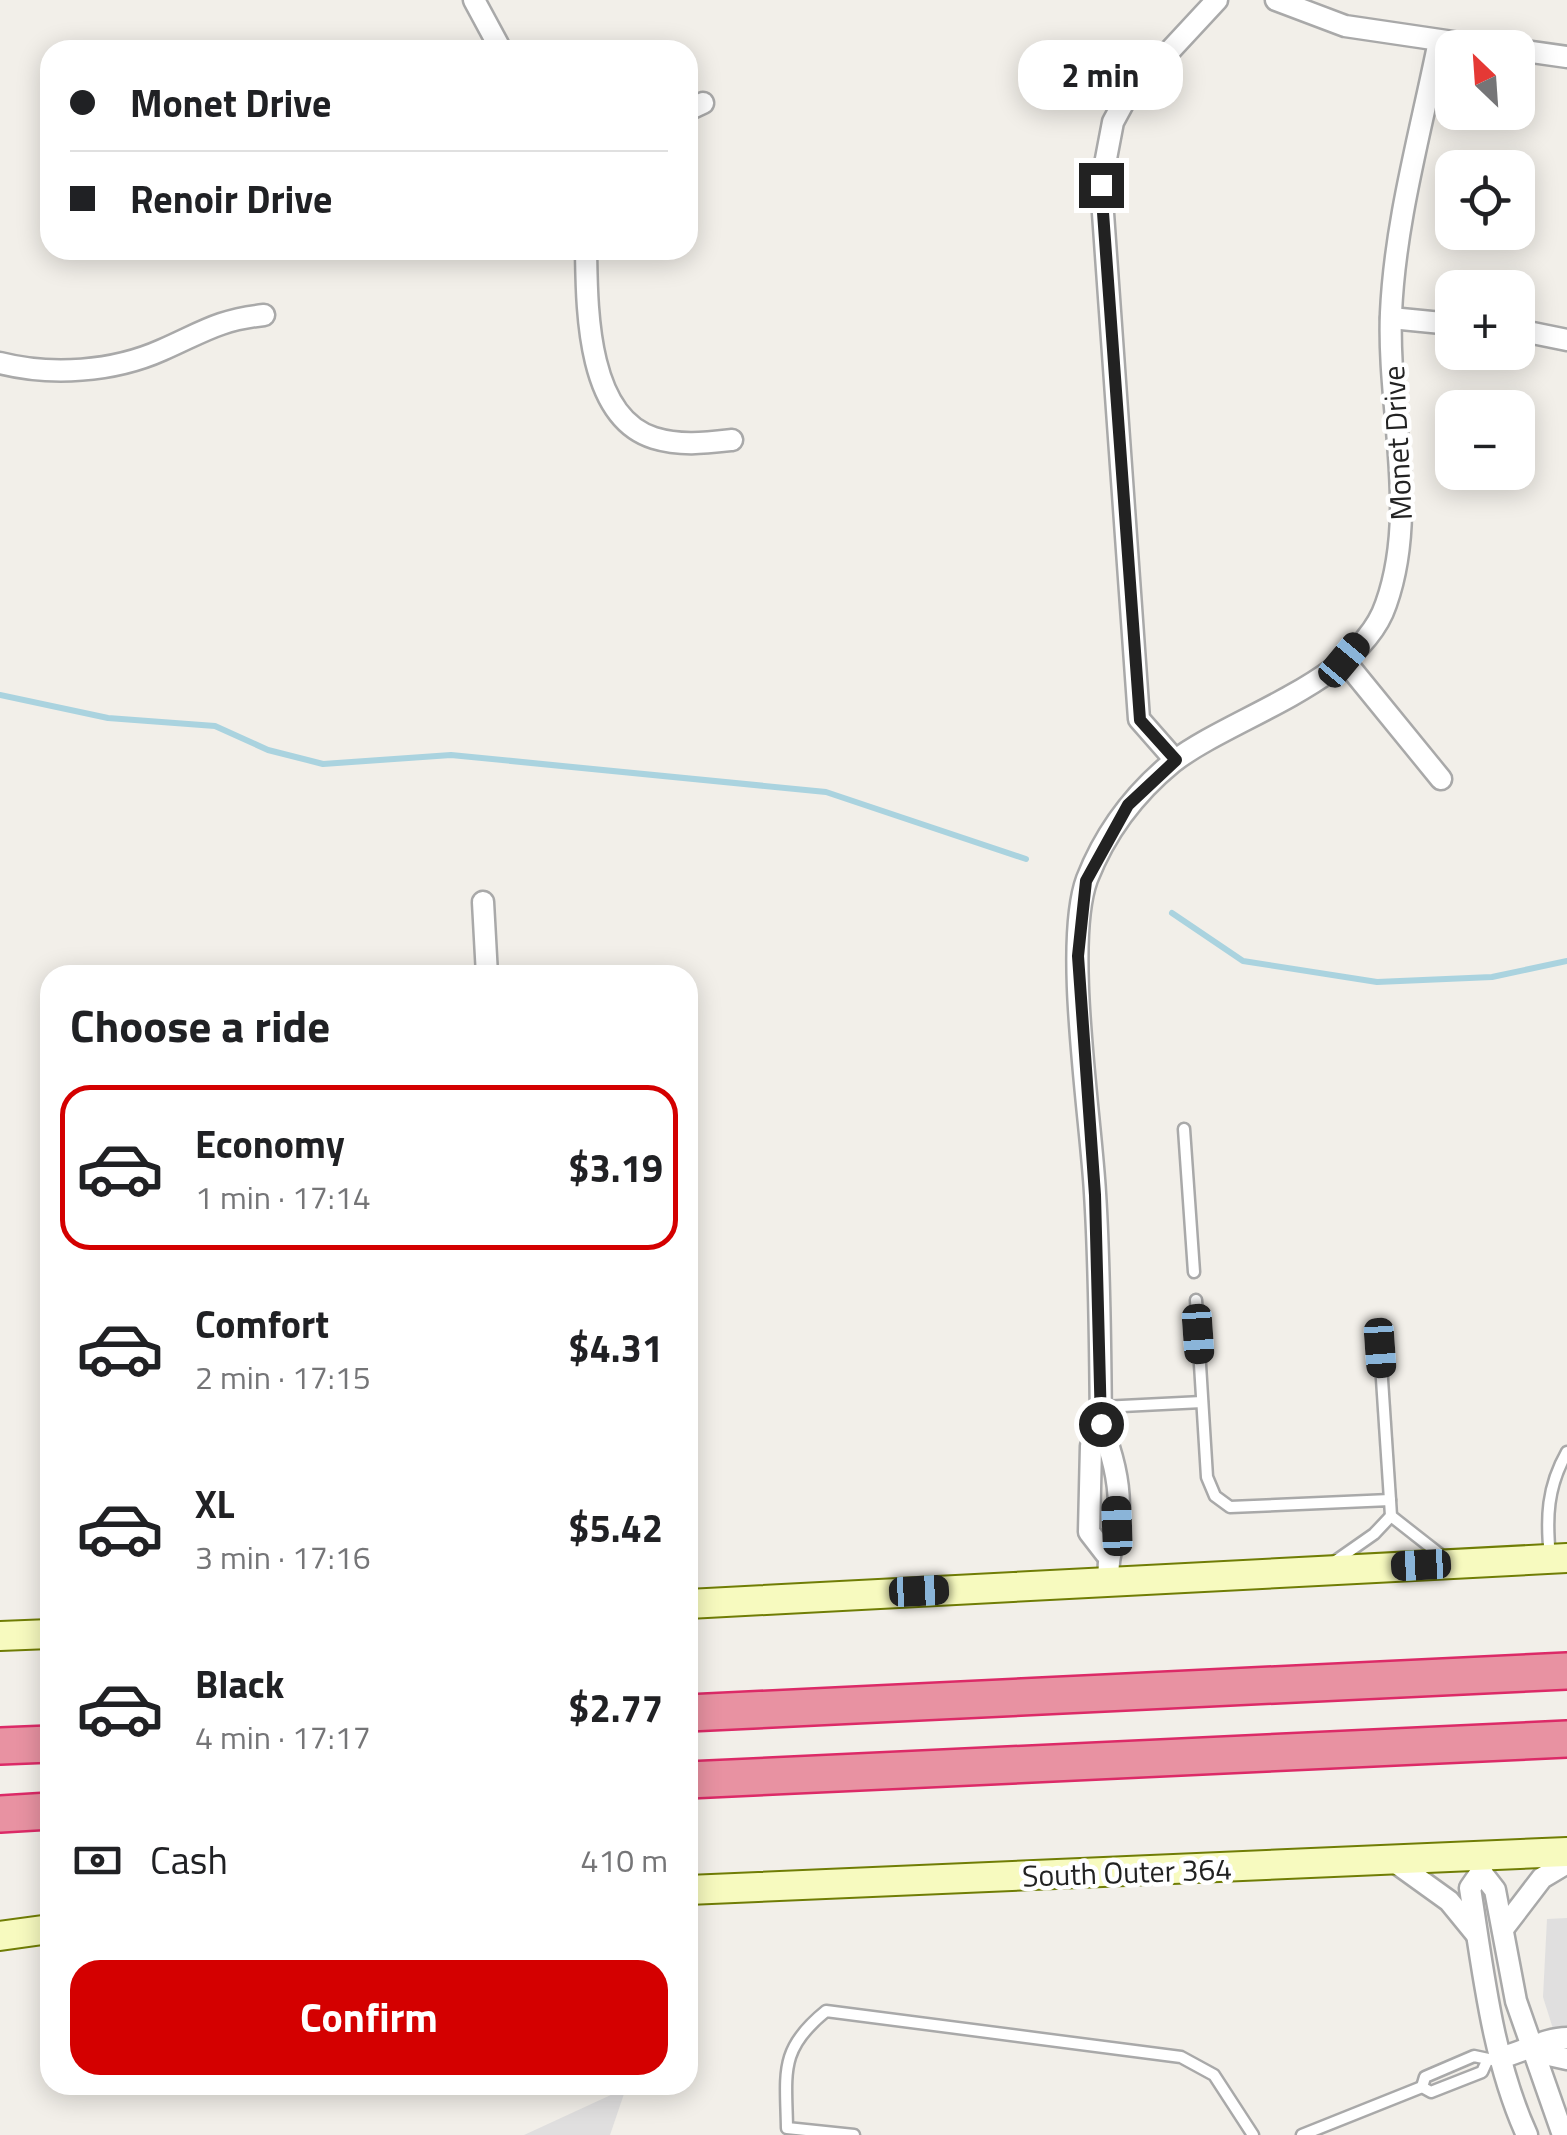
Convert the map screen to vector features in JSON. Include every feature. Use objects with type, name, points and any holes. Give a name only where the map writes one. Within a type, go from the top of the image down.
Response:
[{"type":"highway","points":[[698,1713],[1567,1671]]},
{"type":"highway","points":[[698,1780],[1567,1739]]},
{"type":"highway","points":[[0,1746],[40,1744]]},
{"type":"highway","points":[[0,1814],[40,1812]]},
{"type":"street","points":[[474,0],[495,40]]},
{"type":"street","points":[[1176,760],[1140,720],[1101,185],[1113,122],[1126,98],[1216,0]]},
{"type":"street","points":[[1276,0],[1345,26],[1435,40]]},
{"type":"street","points":[[1535,52],[1567,56]]},
{"type":"street","name":"Monet Drive","points":[[1108,1567],[1089,1532],[1091,1446],[1101,1416],[1095,1195],[1078,956],[1086,881],[1128,805],[1176,760],[1344,660],[1386,606],[1402,533],[1391,318],[1396,240],[1435,64]]},
{"type":"street","points":[[586,260],[587,316],[599,377],[619,413],[650,437],[688,445],[732,440]]},
{"type":"street","points":[[0,364],[62,370],[121,364],[159,352],[223,319],[264,315]]},
{"type":"street","points":[[1391,318],[1435,322]]},
{"type":"street","points":[[1535,333],[1567,340]]},
{"type":"street","points":[[1344,660],[1441,779]]},
{"type":"street","points":[[482,902],[486,965]]},
{"type":"street","points":[[698,1603],[1108,1567],[1320,1570],[1559,1558]]},
{"type":"street","points":[[0,1636],[40,1634]]},
{"type":"street","name":"South Outer 364","points":[[698,1890],[1392,1860],[1483,1864],[1567,1852]]},
{"type":"street","points":[[1392,1860],[1449,1901],[1478,1936]]},
{"type":"street","points":[[1483,1864],[1495,1890],[1516,2001],[1564,2135]]},
{"type":"street","points":[[1483,1864],[1470,1888],[1495,2059],[1526,2135]]},
{"type":"street","points":[[1502,1929],[1542,1878],[1567,1864]]},
{"type":"street","points":[[0,1936],[40,1931]]},
{"type":"street","points":[[1495,2059],[1531,2051],[1553,2038],[1567,2038]]},
{"type":"street","points":[[1531,2051],[1567,2059]]},
{"type":"lane","points":[[1184,1129],[1194,1272]]},
{"type":"lane","points":[[1196,1300],[1207,1477],[1214,1496],[1230,1507],[1390,1500]]},
{"type":"lane","points":[[1380,1348],[1392,1516],[1422,1544],[1454,1564]]},
{"type":"lane","points":[[1101,1416],[1202,1402]]},
{"type":"lane","points":[[1559,1558],[1546,1514],[1555,1473],[1567,1452]]},
{"type":"lane","points":[[1320,1570],[1374,1534],[1392,1516]]},
{"type":"lane","points":[[854,2135],[786,2128],[786,2058],[804,2030],[826,2012],[1181,2057],[1214,2075],[1253,2135]]},
{"type":"lane","points":[[1302,2135],[1422,2087],[1425,2078],[1474,2056],[1495,2059]]},
{"type":"lane","points":[[1422,2087],[1431,2092],[1482,2072],[1495,2059]]},
{"type":"shaded area","points":[[1567,1918],[1567,2073],[1543,1997],[1547,1919]]},
{"type":"shaded area","points":[[611,2095],[624,2095],[610,2135],[524,2135]]},
{"type":"waterway","points":[[0,695],[108,718],[215,726],[268,750],[323,764],[451,755],[826,792],[1026,859]]},
{"type":"waterway","points":[[1172,913],[1243,961],[1377,982],[1492,977],[1567,961]]},
{"type":"route","points":[[1101,185],[1140,720],[1176,760],[1128,805],[1086,881],[1078,956],[1095,1195],[1101,1424]]}]
